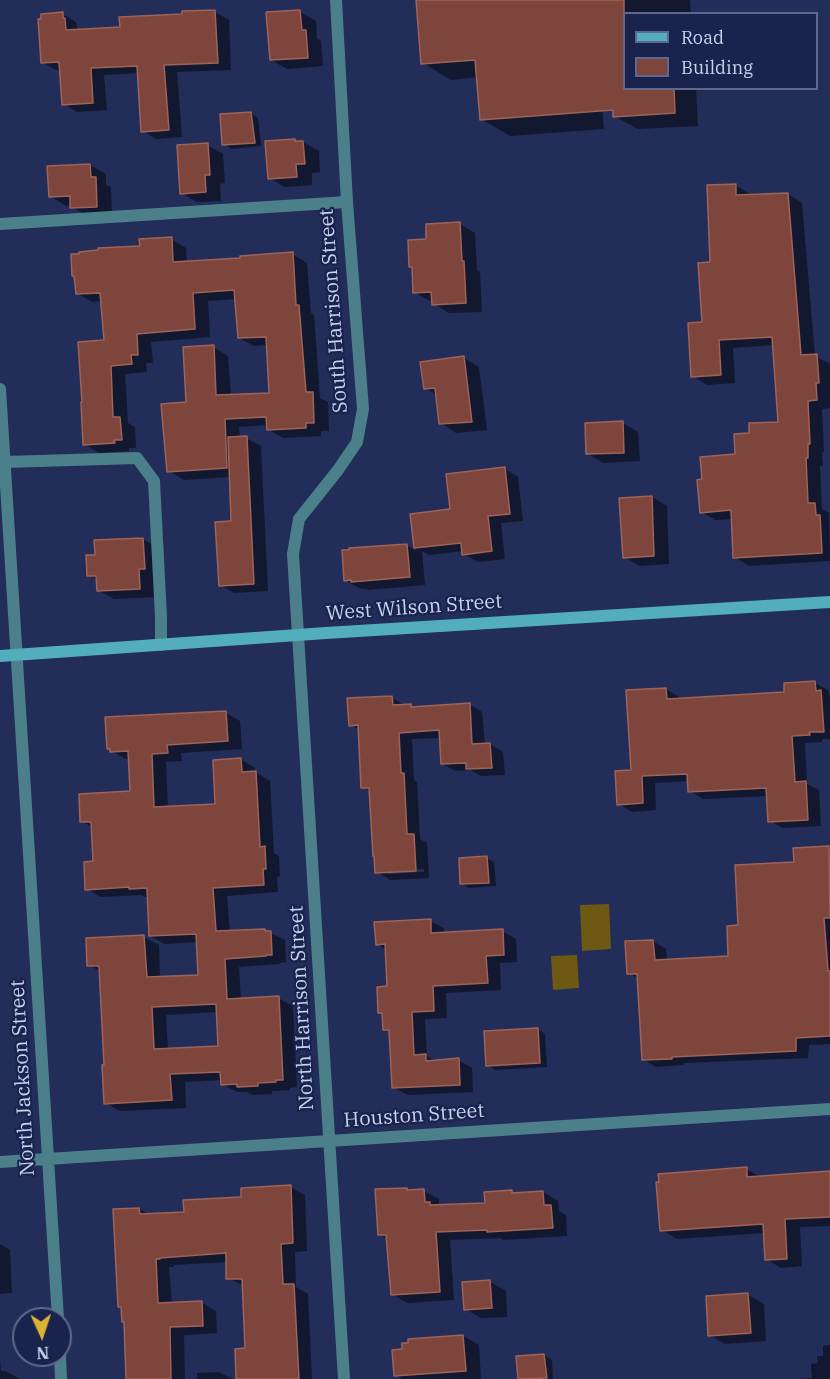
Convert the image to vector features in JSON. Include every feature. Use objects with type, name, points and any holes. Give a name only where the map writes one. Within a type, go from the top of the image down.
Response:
[{"type":"main road","name":"West Wilson Street","points":[[0,656],[830,602]]},
{"type":"street","name":"South Harrison Street","points":[[298,635],[293,554],[299,519],[357,442],[363,409],[347,202],[336,0]]},
{"type":"street","points":[[0,224],[347,202]]},
{"type":"street","name":"North Jackson Street","points":[[0,389],[57,1307]]},
{"type":"street","points":[[5,462],[138,458],[154,481],[161,645]]},
{"type":"street","name":"North Harrison Street","points":[[298,635],[344,1379]]},
{"type":"street","name":"Houston Street","points":[[0,1162],[830,1109]]},
{"type":"shaded area","points":[[609,904],[611,949],[582,951],[580,905]]},
{"type":"shaded area","points":[[577,955],[579,988],[553,990],[551,956]]},
{"type":"building","points":[[416,0],[624,0],[623,90],[674,90],[675,113],[613,117],[613,110],[480,120],[475,60],[421,64]]},
{"type":"building","points":[[215,10],[218,63],[164,65],[169,130],[141,132],[137,66],[91,68],[93,103],[62,105],[59,62],[41,63],[38,19],[41,19],[41,14],[63,12],[66,30],[120,27],[119,17]]},
{"type":"building","points":[[300,10],[302,30],[306,30],[308,58],[270,60],[266,12]]},
{"type":"building","points":[[251,112],[255,143],[222,145],[220,114]]},
{"type":"building","points":[[295,139],[295,141],[303,141],[305,164],[296,164],[297,177],[268,179],[265,141]]},
{"type":"building","points":[[208,143],[210,175],[205,175],[206,192],[180,194],[177,145]]},
{"type":"building","points":[[90,164],[91,177],[96,177],[97,207],[70,208],[70,196],[49,197],[47,166]]},
{"type":"building","points":[[736,184],[736,195],[788,193],[801,355],[817,354],[819,383],[816,383],[817,400],[808,401],[810,444],[808,444],[808,458],[806,458],[808,503],[815,503],[816,515],[820,515],[822,553],[733,558],[731,510],[700,513],[697,480],[702,479],[700,457],[735,454],[734,434],[749,433],[749,423],[778,422],[772,337],[719,340],[721,375],[691,377],[688,323],[702,322],[698,263],[710,262],[707,185]]},
{"type":"building","points":[[460,222],[466,303],[432,305],[431,292],[413,293],[408,240],[426,239],[426,224]]},
{"type":"building","points":[[172,237],[173,262],[293,252],[296,305],[299,305],[306,392],[313,392],[314,423],[306,423],[306,428],[267,430],[266,417],[225,419],[227,468],[167,472],[161,404],[186,402],[183,347],[214,345],[216,395],[269,393],[266,337],[238,338],[234,290],[193,293],[195,329],[137,334],[138,355],[131,355],[132,364],[111,366],[113,417],[120,417],[122,440],[114,440],[115,443],[83,445],[78,342],[104,340],[100,293],[76,294],[71,254],[98,250],[98,248],[140,246],[139,239]]},
{"type":"building","points":[[464,356],[472,422],[439,424],[435,388],[424,389],[420,362]]},
{"type":"building","points":[[623,421],[624,453],[586,454],[585,423]]},
{"type":"building","points":[[247,436],[254,584],[219,586],[215,522],[231,521],[228,437]]},
{"type":"building","points":[[505,467],[510,514],[488,516],[492,551],[462,555],[461,543],[414,548],[410,514],[450,509],[446,474]]},
{"type":"building","points":[[652,496],[654,556],[623,558],[619,498]]},
{"type":"building","points":[[143,538],[145,569],[139,569],[140,589],[97,591],[96,576],[87,576],[86,555],[95,555],[94,540]]},
{"type":"building","points":[[407,544],[410,577],[344,581],[342,550]]},
{"type":"building","points":[[815,681],[816,691],[821,690],[824,732],[809,732],[810,735],[792,736],[795,782],[806,781],[808,820],[768,822],[766,788],[688,792],[687,774],[642,776],[643,803],[617,805],[615,771],[631,770],[626,690],[666,688],[667,699],[784,692],[784,683]]},
{"type":"building","points":[[392,696],[393,705],[411,704],[411,707],[470,703],[472,744],[490,743],[492,768],[466,769],[466,763],[441,764],[439,730],[399,733],[401,773],[404,773],[407,834],[414,834],[416,871],[375,873],[369,788],[361,788],[358,725],[349,726],[347,698]]},
{"type":"building","points":[[226,711],[228,741],[167,745],[168,753],[152,754],[154,807],[215,804],[213,760],[241,758],[242,772],[256,771],[260,847],[265,846],[264,885],[213,888],[216,931],[265,929],[265,931],[271,931],[272,955],[225,959],[227,999],[279,996],[283,1080],[258,1083],[258,1086],[237,1087],[237,1084],[221,1085],[220,1072],[170,1074],[172,1100],[104,1104],[99,966],[87,966],[86,938],[144,935],[147,977],[198,975],[196,934],[149,936],[147,888],[85,890],[84,862],[93,861],[91,822],[80,822],[79,794],[130,791],[128,751],[110,752],[110,749],[107,749],[105,717]],"holes":[[[216,1004],[218,1046],[154,1049],[152,1007]]]},
{"type":"building","points":[[829,846],[830,918],[824,918],[828,971],[830,971],[830,1036],[796,1038],[796,1051],[642,1060],[637,974],[627,974],[625,941],[653,940],[655,960],[728,956],[727,926],[738,925],[735,865],[794,862],[793,848]]},
{"type":"building","points":[[487,856],[489,883],[460,884],[459,858]]},
{"type":"building","points":[[431,919],[431,933],[503,929],[504,955],[486,956],[488,983],[433,986],[434,1011],[412,1012],[414,1055],[426,1054],[426,1061],[459,1058],[460,1085],[392,1088],[389,1030],[383,1030],[382,1013],[378,1013],[377,987],[387,986],[385,944],[376,945],[374,922]]},
{"type":"building","points":[[538,1028],[540,1063],[486,1066],[484,1031]]},
{"type":"building","points":[[747,1167],[747,1177],[830,1171],[830,1217],[785,1219],[787,1259],[765,1260],[763,1224],[660,1231],[656,1182],[659,1182],[658,1174]]},
{"type":"building","points":[[291,1185],[293,1243],[281,1244],[283,1284],[294,1284],[299,1379],[236,1379],[235,1349],[245,1348],[242,1279],[226,1279],[226,1253],[156,1259],[158,1303],[202,1301],[203,1326],[170,1327],[171,1379],[126,1379],[124,1322],[122,1322],[121,1307],[118,1307],[113,1209],[139,1208],[140,1214],[184,1212],[183,1200],[241,1197],[241,1188]]},
{"type":"building","points":[[407,1188],[407,1190],[424,1189],[425,1202],[430,1202],[430,1205],[485,1203],[484,1192],[543,1191],[544,1205],[551,1205],[553,1228],[436,1232],[440,1292],[391,1295],[386,1235],[378,1235],[375,1189]]},
{"type":"building","points":[[490,1280],[492,1308],[464,1310],[462,1282]]},
{"type":"building","points":[[748,1293],[751,1333],[708,1336],[706,1296]]},
{"type":"building","points":[[463,1335],[466,1371],[394,1376],[392,1350],[402,1349],[402,1343],[408,1343],[408,1339]]},
{"type":"building","points":[[544,1354],[547,1378],[518,1379],[516,1356]]}]
